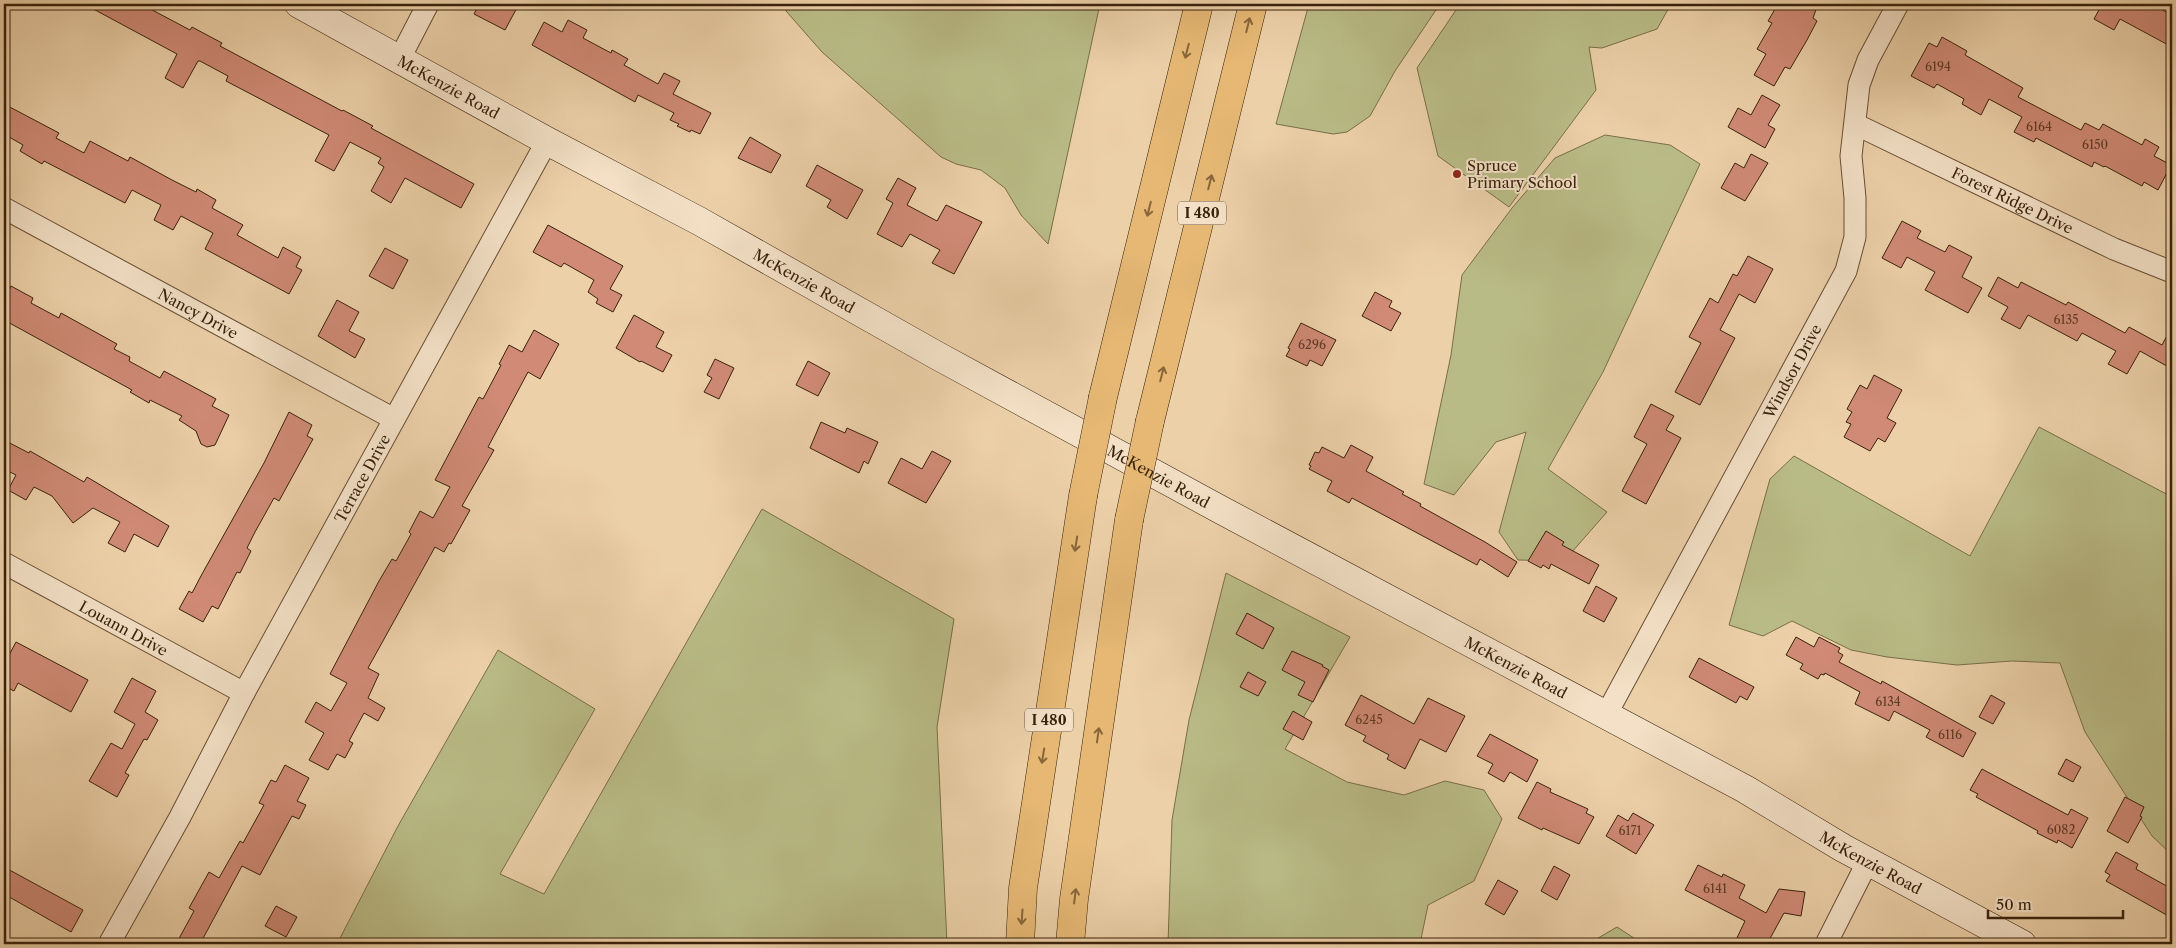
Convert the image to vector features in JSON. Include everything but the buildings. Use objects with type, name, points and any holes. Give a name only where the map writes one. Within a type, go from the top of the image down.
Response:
[{"type":"highway","name":"I 480","points":[[1020,944],[1024,888],[1083,496],[1103,397],[1199,4]]},
{"type":"highway","name":"I 480","points":[[1070,944],[1074,900],[1129,520],[1150,421],[1253,4]]},
{"type":"street","name":"McKenzie Road","points":[[299,4],[400,58],[547,141],[699,221],[936,355],[1223,511],[1745,789],[1868,861],[2022,944]]},
{"type":"street","points":[[400,58],[428,4]]},
{"type":"street","name":"Windsor Drive","points":[[1606,715],[1846,271],[1855,237],[1855,198],[1850,156],[1859,85],[1868,60],[1898,4]]},
{"type":"street","name":"Forest Ridge Drive","points":[[1855,124],[2114,249],[2172,272]]},
{"type":"street","name":"Terrace Drive","points":[[109,944],[180,817],[244,692],[547,141]]},
{"type":"street","name":"Nancy Drive","points":[[4,208],[394,419]]},
{"type":"street","name":"Louann Drive","points":[[4,563],[244,692]]},
{"type":"street","points":[[1826,944],[1868,861]]},
{"type":"green space","points":[[787,4],[1100,4],[1048,244],[1021,215],[1005,188],[981,170],[956,164],[941,157],[822,52],[786,11]]},
{"type":"green space","points":[[1309,4],[1440,4],[1395,71],[1370,116],[1347,132],[1333,134],[1276,124]]},
{"type":"green space","points":[[1460,4],[1671,4],[1657,29],[1602,48],[1589,47],[1596,90],[1509,207],[1438,156],[1417,68]]},
{"type":"green space","points":[[1605,135],[1670,145],[1700,164],[1603,372],[1548,469],[1607,512],[1564,561],[1518,560],[1499,532],[1526,432],[1496,442],[1454,495],[1424,484],[1451,355],[1462,275],[1512,208],[1555,158]]},
{"type":"green space","points":[[2039,427],[2172,497],[2172,855],[2152,836],[2085,732],[2060,663],[2012,661],[1957,665],[1887,657],[1851,650],[1792,621],[1763,636],[1729,625],[1770,479],[1794,456],[1970,556]]},
{"type":"green space","points":[[762,509],[954,619],[937,727],[947,944],[337,944],[398,826],[498,650],[595,709],[500,874],[544,894]]},
{"type":"green space","points":[[1226,573],[1350,637],[1285,749],[1347,782],[1404,795],[1445,781],[1484,790],[1502,819],[1474,881],[1428,905],[1420,944],[1168,944],[1172,820],[1189,720]]},
{"type":"green space","points":[[1617,927],[1643,944],[1588,944]]},
{"type":"place","name":"Spruce Primary School","points":[[1457,174]]}]
